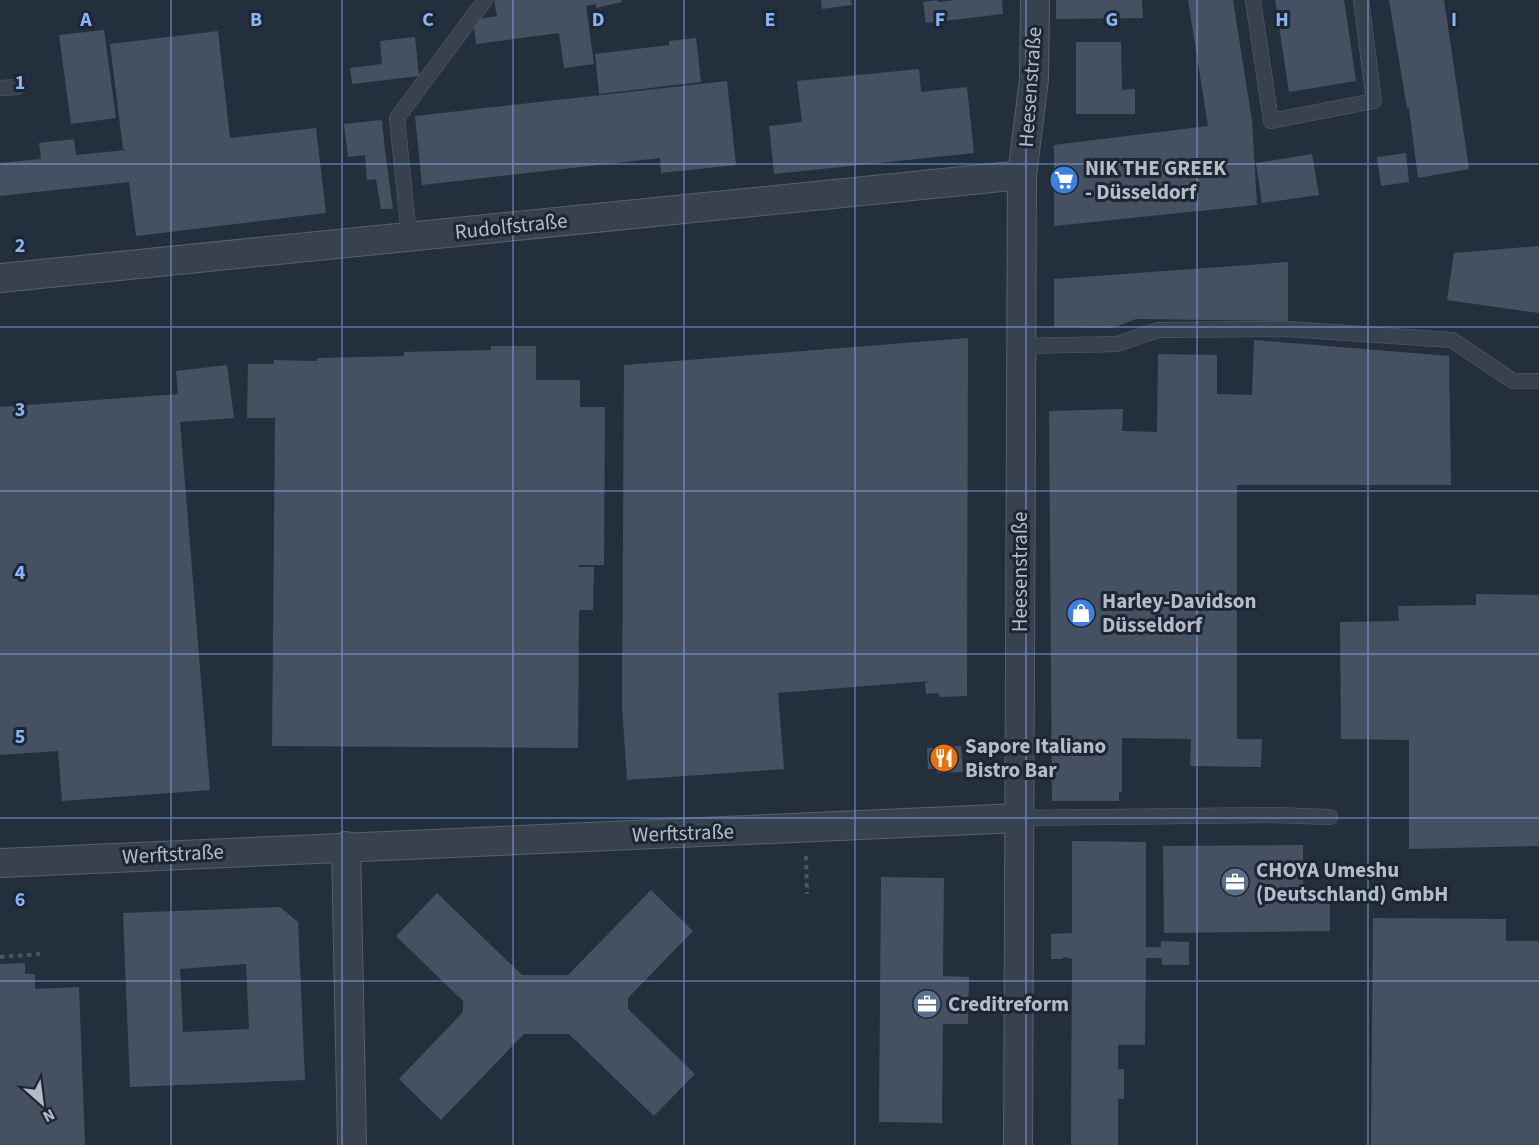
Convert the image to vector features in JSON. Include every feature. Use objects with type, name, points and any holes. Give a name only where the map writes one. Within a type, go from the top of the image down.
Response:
[{"type":"street","name":"Heesenstraße","points":[[1018,1145],[1022,175],[1035,79],[1035,0]]},
{"type":"street","name":"Rudolfstraße","points":[[0,278],[1022,175]]},
{"type":"street","name":"Werftstraße","points":[[0,863],[1020,818]]},
{"type":"street","points":[[346,846],[352,1145]]},
{"type":"lane","points":[[409,236],[397,118],[485,0]]},
{"type":"lane","points":[[1253,0],[1271,121],[1374,101],[1361,0]]},
{"type":"lane","points":[[0,88],[17,87]]},
{"type":"lane","points":[[1021,346],[1117,344],[1158,330],[1288,329],[1452,340],[1514,381],[1539,381]]},
{"type":"lane","points":[[1020,818],[1273,815],[1330,817]]},
{"type":"path","points":[[806,828],[807,894]]},
{"type":"path","points":[[0,957],[40,954]]},
{"type":"building","points":[[494,0],[622,0],[622,2],[596,8],[596,4],[586,6],[594,64],[564,68],[559,33],[476,44],[473,20],[497,16]]},
{"type":"building","points":[[821,0],[851,0],[852,5],[822,9]]},
{"type":"building","points":[[937,0],[938,2],[1002,0],[1003,14],[926,23],[923,2]]},
{"type":"building","points":[[1056,0],[1142,0],[1143,18],[1056,19]]},
{"type":"building","points":[[1188,0],[1233,0],[1252,121],[1257,205],[1054,226],[1054,145],[1208,126]]},
{"type":"building","points":[[1275,0],[1344,0],[1356,81],[1289,92]]},
{"type":"building","points":[[1389,0],[1444,0],[1469,169],[1418,178],[1409,108],[1407,108]]},
{"type":"building","points":[[104,30],[116,118],[71,124],[59,35]]},
{"type":"building","points":[[218,31],[230,138],[316,128],[326,213],[136,236],[129,182],[0,196],[0,163],[41,159],[39,143],[74,139],[76,155],[126,150],[123,149],[110,44]]},
{"type":"building","points":[[415,37],[419,76],[352,84],[350,68],[382,64],[380,41]]},
{"type":"building","points":[[696,38],[701,82],[599,94],[595,54],[669,45],[669,41]]},
{"type":"building","points":[[1076,42],[1121,42],[1122,90],[1135,89],[1135,114],[1076,114]]},
{"type":"building","points":[[919,69],[921,92],[967,87],[974,153],[774,174],[769,126],[802,122],[797,81]]},
{"type":"building","points":[[727,81],[736,165],[661,173],[660,158],[422,185],[415,116]]},
{"type":"building","points":[[382,120],[393,209],[381,209],[376,179],[367,180],[365,155],[348,157],[344,124]]},
{"type":"building","points":[[1406,153],[1409,182],[1381,186],[1377,157]]},
{"type":"building","points":[[1312,154],[1319,195],[1262,203],[1256,163]]},
{"type":"building","points":[[1539,246],[1539,313],[1447,300],[1454,253]]},
{"type":"building","points":[[1288,262],[1288,321],[1136,319],[1112,328],[1054,327],[1054,279]]},
{"type":"building","points":[[968,338],[967,696],[939,697],[939,693],[926,694],[925,683],[929,681],[778,693],[784,769],[627,780],[622,706],[624,365]]},
{"type":"building","points":[[1254,340],[1449,356],[1451,485],[1237,485],[1237,739],[1262,739],[1261,767],[1190,766],[1191,739],[1122,738],[1122,792],[1119,792],[1119,801],[1052,801],[1049,411],[1123,409],[1122,431],[1157,432],[1158,354],[1217,355],[1217,394],[1252,395]]},
{"type":"building","points":[[491,346],[536,346],[536,380],[580,380],[580,407],[605,407],[604,565],[579,565],[579,567],[594,567],[593,610],[579,610],[578,748],[272,746],[275,418],[247,418],[248,364],[274,364],[274,360],[317,361],[317,358],[404,356],[404,352],[491,350]]},
{"type":"building","points":[[227,365],[234,418],[180,422],[210,790],[62,801],[58,751],[0,755],[0,407],[178,394],[176,371]]},
{"type":"building","points":[[1476,594],[1539,595],[1539,846],[1409,849],[1409,740],[1341,739],[1340,622],[1399,621],[1398,606],[1476,605]]},
{"type":"building","name":"Sapore Italiano Bistro Bar","points":[[961,746],[963,772],[937,773],[937,769],[928,769],[927,748]]},
{"type":"building","points":[[1072,841],[1146,842],[1146,947],[1161,947],[1161,941],[1189,942],[1189,965],[1162,965],[1162,958],[1146,958],[1145,1045],[1118,1045],[1118,1069],[1124,1069],[1124,1099],[1118,1099],[1118,1145],[1071,1145],[1072,959],[1065,957],[1051,959],[1051,934],[1072,933]]},
{"type":"building","points":[[1303,845],[1303,895],[1330,894],[1330,931],[1164,933],[1163,846]]},
{"type":"building","points":[[881,877],[944,878],[943,976],[969,977],[968,1024],[943,1024],[942,1123],[879,1122]]},
{"type":"building","points":[[651,890],[693,931],[628,998],[628,1009],[695,1074],[654,1116],[569,1034],[524,1034],[441,1120],[399,1079],[463,1012],[463,1001],[396,936],[437,893],[522,975],[568,975]]},
{"type":"building","points":[[280,907],[298,922],[305,1080],[130,1087],[123,913]],"holes":[[[246,964],[249,1029],[183,1032],[180,969]]]},
{"type":"building","points":[[1373,918],[1506,919],[1506,941],[1539,941],[1539,1145],[1371,1145]]},
{"type":"building","points":[[25,963],[25,974],[35,974],[35,989],[79,987],[85,1145],[0,1145],[0,964]]},
{"type":"place","name":"NIK THE GREEK - Düsseldorf","points":[[1064,180]]},
{"type":"place","name":"Harley-Davidson Düsseldorf","points":[[1081,613]]},
{"type":"place","name":"Sapore Italiano Bistro Bar","points":[[944,758]]},
{"type":"place","name":"CHOYA Umeshu (Deutschland) GmbH","points":[[1235,882]]},
{"type":"place","name":"Creditreform","points":[[927,1004]]}]
